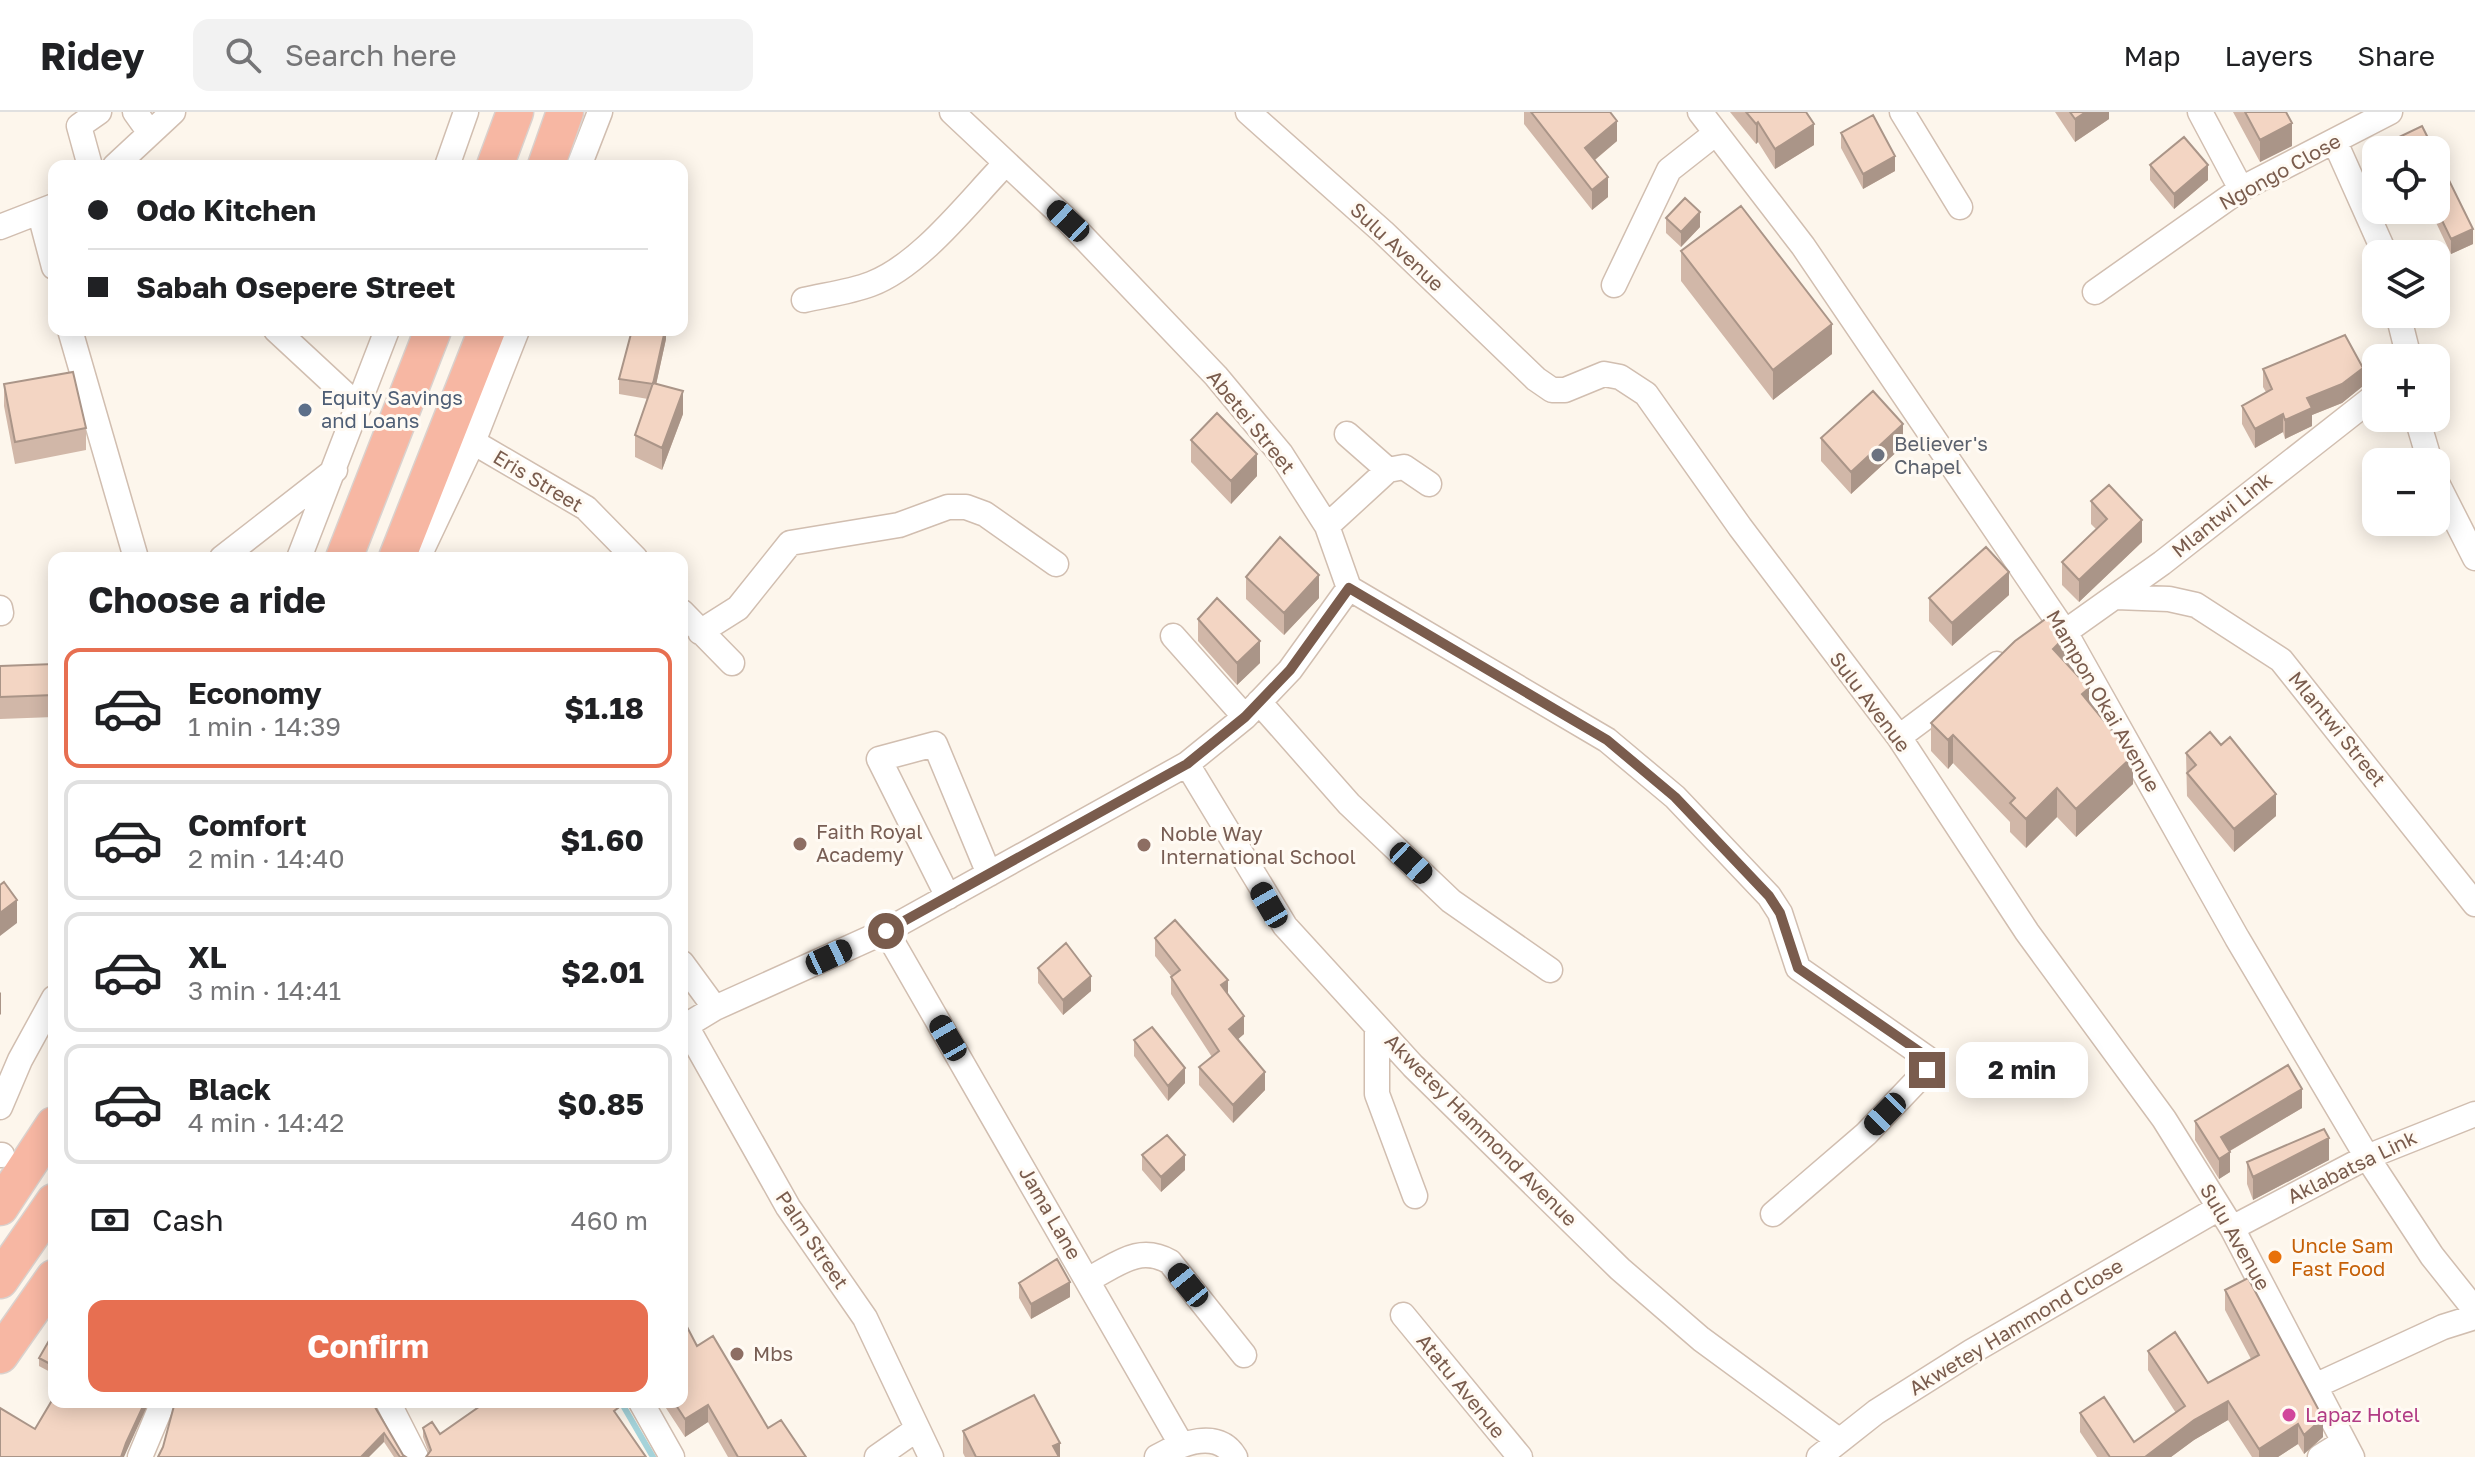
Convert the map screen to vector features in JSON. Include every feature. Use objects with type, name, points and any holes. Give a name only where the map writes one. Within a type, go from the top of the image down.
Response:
[{"type":"highway","points":[[497,160],[515,112]]},
{"type":"highway","points":[[548,160],[565,112]]},
{"type":"highway","points":[[346,552],[431,336]]},
{"type":"highway","points":[[399,552],[485,336]]},
{"type":"highway","points":[[1,1155],[48,1128]]},
{"type":"highway","points":[[0,1207],[48,1133]]},
{"type":"highway","points":[[0,1280],[48,1211]]},
{"type":"highway","points":[[0,1302],[48,1270]]},
{"type":"highway","points":[[0,1355],[48,1287]]},
{"type":"street","points":[[88,160],[78,134],[79,126],[99,112]]},
{"type":"street","points":[[135,112],[150,133]]},
{"type":"street","points":[[121,160],[173,112]]},
{"type":"street","points":[[449,160],[466,112]]},
{"type":"street","points":[[581,160],[600,112]]},
{"type":"street","name":"Abetei Street","points":[[952,112],[1068,221],[1216,376],[1281,454],[1327,526],[1349,588]]},
{"type":"street","name":"Sulu Avenue","points":[[1248,112],[1383,232],[1544,385],[1552,390],[1565,390],[1604,374],[1620,377],[1646,394],[1749,540],[1899,737],[2027,932],[2164,1119],[2226,1218],[2317,1385],[2348,1450]]},
{"type":"street","name":"Mampon Okai Avenue","points":[[1700,112],[1803,246],[2061,626],[2237,938],[2367,1157],[2432,1256],[2475,1310]]},
{"type":"street","points":[[1902,112],[1960,207]]},
{"type":"street","points":[[2200,112],[2241,189]]},
{"type":"street","name":"Ngongo Close","points":[[2095,292],[2241,189],[2390,112]]},
{"type":"street","points":[[1614,285],[1669,170],[1716,133]]},
{"type":"street","points":[[2335,142],[2379,240]]},
{"type":"street","points":[[804,300],[870,284],[890,274],[930,241],[1006,163]]},
{"type":"street","points":[[0,227],[47,210]]},
{"type":"street","points":[[72,336],[134,552]]},
{"type":"street","points":[[282,336],[359,407]]},
{"type":"street","points":[[301,552],[385,336]]},
{"type":"street","points":[[421,552],[473,442],[515,336]]},
{"type":"street","name":"Mlantwi Link","points":[[1899,737],[2026,642],[2116,597],[2362,406]]},
{"type":"street","points":[[1347,434],[1388,470]]},
{"type":"street","name":"Eris Street","points":[[473,442],[586,508],[629,552]]},
{"type":"street","points":[[1327,526],[1388,470],[1404,467],[1429,484]]},
{"type":"street","points":[[230,552],[336,468]]},
{"type":"street","points":[[700,632],[738,608],[790,543],[899,525],[948,507],[966,507],[985,514],[1056,564]]},
{"type":"street","points":[[2450,509],[2475,558]]},
{"type":"street","points":[[688,1025],[715,1008],[886,931],[1187,764],[1252,710],[1313,642],[1349,588],[1607,740],[1675,797],[1769,896],[1780,913],[1798,968],[1927,1058],[1924,1074],[1866,1134],[1773,1214]]},
{"type":"street","name":"Mlantwi Street","points":[[2116,597],[2169,599],[2196,605],[2281,660],[2475,904]]},
{"type":"street","points":[[688,619],[732,663]]},
{"type":"street","points":[[1173,636],[1451,901],[1550,970]]},
{"type":"street","points":[[948,897],[879,759],[935,744],[989,874]]},
{"type":"street","name":"Akwetey Hammond Avenue","points":[[1187,764],[1269,905],[1377,1027],[1620,1269],[1701,1339],[1837,1439]]},
{"type":"street","name":"Jama Lane","points":[[886,931],[1089,1279],[1118,1337],[1181,1444]]},
{"type":"street","points":[[688,971],[715,1008]]},
{"type":"street","points":[[0,1107],[20,1060],[48,1009]]},
{"type":"street","points":[[1377,1027],[1377,1094],[1415,1196]]},
{"type":"street","name":"Palm Street","points":[[688,1034],[788,1207],[865,1318],[931,1457]]},
{"type":"street","name":"Aklabatsa Link","points":[[2226,1218],[2475,1114]]},
{"type":"street","name":"Akwetey Hammond Close","points":[[1819,1457],[1837,1439],[1971,1352],[2226,1218]]},
{"type":"street","points":[[1089,1279],[1140,1253],[1159,1256],[1170,1262],[1244,1355]]},
{"type":"street","name":"Atatu Avenue","points":[[1403,1315],[1520,1457]]},
{"type":"street","points":[[2317,1385],[2443,1327],[2475,1317]]},
{"type":"street","points":[[140,1457],[160,1408]]},
{"type":"street","points":[[391,1408],[416,1457]]},
{"type":"street","points":[[644,1408],[672,1457]]},
{"type":"street","points":[[877,1457],[917,1429]]},
{"type":"street","points":[[1157,1457],[1181,1444],[1218,1441],[1230,1448],[1235,1457]]},
{"type":"street","points":[[2320,1457],[2348,1450]]},
{"type":"building","points":[[1531,112],[1610,112],[1617,121],[1585,148],[1608,177],[1592,190]]},
{"type":"building","points":[[1746,112],[1806,112],[1814,124],[1775,149],[1758,122],[1756,124]]},
{"type":"building","points":[[2070,112],[2086,112],[2075,119]]},
{"type":"building","points":[[2245,112],[2286,112],[2292,123],[2260,140]]},
{"type":"building","points":[[1873,115],[1895,156],[1863,174],[1841,133]]},
{"type":"building","points":[[2422,126],[2427,136],[2401,136]]},
{"type":"building","points":[[2184,137],[2208,165],[2174,194],[2150,165]]},
{"type":"building","points":[[2450,182],[2473,229],[2451,239],[2444,224],[2450,224]]},
{"type":"building","points":[[1685,198],[1700,212],[1681,232],[1666,218]]},
{"type":"building","points":[[1741,206],[1832,324],[1773,370],[1681,251]]},
{"type":"building","points":[[2345,335],[2362,366],[2342,384],[2307,398],[2312,408],[2285,420],[2283,414],[2255,429],[2242,406],[2272,389],[2263,369]]},
{"type":"building","points":[[630,336],[664,336],[653,384],[619,379]]},
{"type":"building","points":[[73,372],[86,428],[15,442],[4,384]]},
{"type":"building","points":[[653,383],[683,391],[662,448],[635,435]]},
{"type":"building","points":[[1873,391],[1903,424],[1851,472],[1821,438]]},
{"type":"building","points":[[1217,413],[1257,454],[1231,481],[1191,440]]},
{"type":"building","points":[[2109,485],[2142,520],[2079,580],[2062,562],[2107,519],[2091,501]]},
{"type":"building","points":[[1280,537],[1319,575],[1284,613],[1246,577]]},
{"type":"building","points":[[1986,547],[2009,572],[1952,623],[1929,598]]},
{"type":"building","points":[[1217,598],[1260,641],[1237,663],[1198,619]]},
{"type":"building","points":[[2051,615],[2066,636],[2053,649],[2089,688],[2082,694],[2133,756],[2076,809],[2057,788],[2026,819],[2010,803],[2015,798],[1953,735],[1948,740],[1931,723],[2015,641]]},
{"type":"building","points":[[48,664],[48,695],[0,697],[0,666]]},
{"type":"building","points":[[2210,732],[2221,745],[2230,737],[2276,794],[2234,829],[2187,773],[2196,765],[2186,753]]},
{"type":"building","points":[[4,882],[17,900],[0,913],[0,885]]},
{"type":"building","points":[[1175,920],[1228,980],[1221,985],[1244,1016],[1229,1029],[1265,1072],[1233,1105],[1199,1067],[1219,1051],[1171,977],[1180,970],[1155,938]]},
{"type":"building","points":[[1066,943],[1091,976],[1063,1000],[1038,968]]},
{"type":"building","points":[[1152,1027],[1185,1068],[1168,1086],[1134,1040]]},
{"type":"building","points":[[2288,1065],[2302,1089],[2221,1137],[2230,1152],[2219,1159],[2195,1121]]},
{"type":"building","points":[[2324,1129],[2329,1138],[2253,1177],[2247,1162]]},
{"type":"building","points":[[1167,1135],[1185,1155],[1161,1177],[1142,1155]]},
{"type":"building","points":[[1057,1259],[1070,1282],[1031,1304],[1019,1283]]},
{"type":"building","points":[[2248,1278],[2323,1418],[2304,1435],[2298,1424],[2259,1449],[2228,1401],[2194,1420],[2145,1457],[2110,1457],[2080,1413],[2104,1397],[2134,1442],[2185,1406],[2148,1351],[2175,1332],[2208,1383],[2259,1355],[2225,1290]]},
{"type":"building","points":[[688,1329],[697,1346],[713,1336],[768,1428],[781,1420],[806,1457],[738,1457],[708,1405],[685,1419],[678,1408],[688,1408]]},
{"type":"building","points":[[48,1342],[48,1363],[39,1358]]},
{"type":"building","points":[[1034,1395],[1060,1443],[1053,1446],[1059,1457],[976,1457],[963,1431]]},
{"type":"building","points":[[48,1407],[142,1408],[121,1457],[0,1457],[0,1408],[35,1429]]},
{"type":"building","points":[[173,1408],[376,1408],[406,1457],[400,1457],[384,1433],[361,1457],[158,1457]]},
{"type":"building","points":[[477,1408],[618,1408],[614,1411],[646,1457],[426,1457],[431,1450],[423,1428],[432,1422],[440,1434]]},
{"type":"waterway","points":[[624,1408],[653,1457]]},
{"type":"place","name":"Equity Savings and Loans","points":[[305,410]]},
{"type":"place","name":"Believer's Chapel","points":[[1878,455]]},
{"type":"place","name":"Faith Royal Academy","points":[[800,844]]},
{"type":"place","name":"Noble Way International School","points":[[1144,845]]},
{"type":"place","name":"Uncle Sam Fast Food","points":[[2275,1257]]},
{"type":"place","name":"Mbs","points":[[737,1354]]},
{"type":"place","name":"Lapaz Hotel","points":[[2289,1415]]},
{"type":"route","points":[[886,931],[1056,840],[1187,764],[1245,717],[1290,670],[1320,633],[1349,588],[1607,740],[1675,797],[1723,844],[1769,896],[1788,931],[1793,961],[1798,968],[1923,1054],[1927,1058],[1927,1070]]}]
